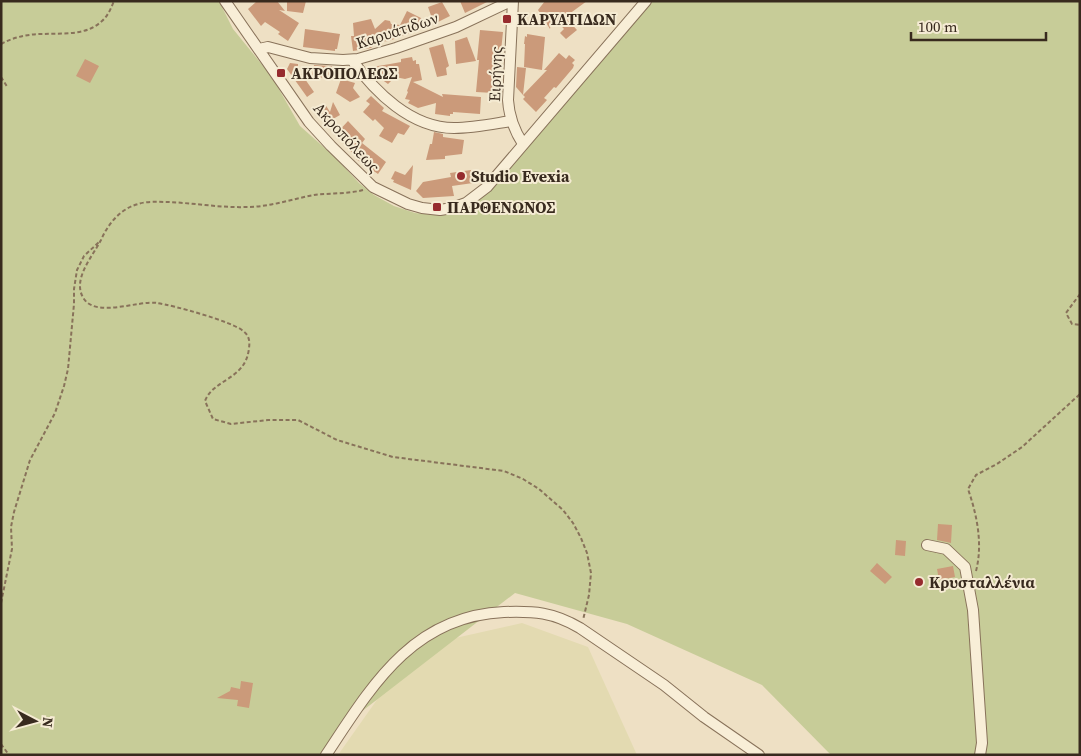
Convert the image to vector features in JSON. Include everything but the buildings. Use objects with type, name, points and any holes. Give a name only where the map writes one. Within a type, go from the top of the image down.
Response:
[{"type":"street","name":"Ακροπόλεως","points":[[225,1],[309,122],[336,152],[373,187],[396,200],[418,207],[440,210],[452,208],[466,202],[478,195],[494,180],[646,1]]},
{"type":"street","name":"Καρυάτιδων","points":[[259,49],[268,47],[310,58],[352,60],[396,48],[456,27],[512,1]]},
{"type":"street","name":"Ειρήνης","points":[[512,1],[508,91],[509,112],[516,133],[523,144]]},
{"type":"street","points":[[352,60],[366,78],[391,102],[413,117],[426,122],[443,127],[456,128],[511,121]]},
{"type":"street","points":[[927,545],[946,549],[965,567],[973,610],[982,743],[980,755]]},
{"type":"street","points":[[326,755],[380,676],[414,643],[448,623],[490,612],[531,611],[552,615],[580,628],[664,685],[704,717],[759,755]]},
{"type":"path","points":[[1,44],[26,36],[84,32],[102,22],[109,13],[114,1]]},
{"type":"path","points":[[1,76],[8,88]]},
{"type":"path","points":[[373,187],[356,192],[312,196],[269,206],[247,207],[179,202],[139,203],[129,207],[120,214],[106,229],[82,275],[80,286],[84,298],[90,304],[109,308],[155,303],[231,324],[242,330],[248,336],[248,353],[240,370],[208,394],[205,401],[213,418],[231,424],[268,420],[298,420],[337,440],[393,457],[504,471],[523,479],[563,510],[573,523],[587,553],[591,573],[590,595],[580,628]]},
{"type":"path","points":[[1,603],[12,548],[13,517],[30,460],[55,413],[68,369],[77,270],[84,256],[100,241]]},
{"type":"path","points":[[1080,294],[1066,313],[1072,324],[1080,325]]},
{"type":"path","points":[[976,572],[980,557],[976,515],[968,489],[976,475],[997,464],[1022,447],[1080,394]]},
{"type":"path","points":[[1,744],[9,754],[4,755]]},
{"type":"shaded area","points":[[522,623],[588,647],[637,755],[338,755],[393,677],[442,641]]},
{"type":"green space","points":[[1,1],[219,1],[233,29],[272,77],[300,126],[374,195],[394,206],[415,213],[435,215],[447,214],[488,192],[653,1],[1080,1],[1080,755],[831,755],[762,685],[627,624],[515,593],[339,729],[321,755],[1,755]]},
{"type":"place","name":"ΚΑΡΥΑΤΙΔΩΝ","points":[[507,19]]},
{"type":"place","name":"ΑΚΡΟΠΟΛΕΩΣ","points":[[281,73]]},
{"type":"place","name":"Studio Evexia","points":[[461,176]]},
{"type":"place","name":"ΠΑΡΘΕΝΩΝΟΣ","points":[[437,207]]},
{"type":"place","name":"Κρυσταλλένια","points":[[919,582]]}]
